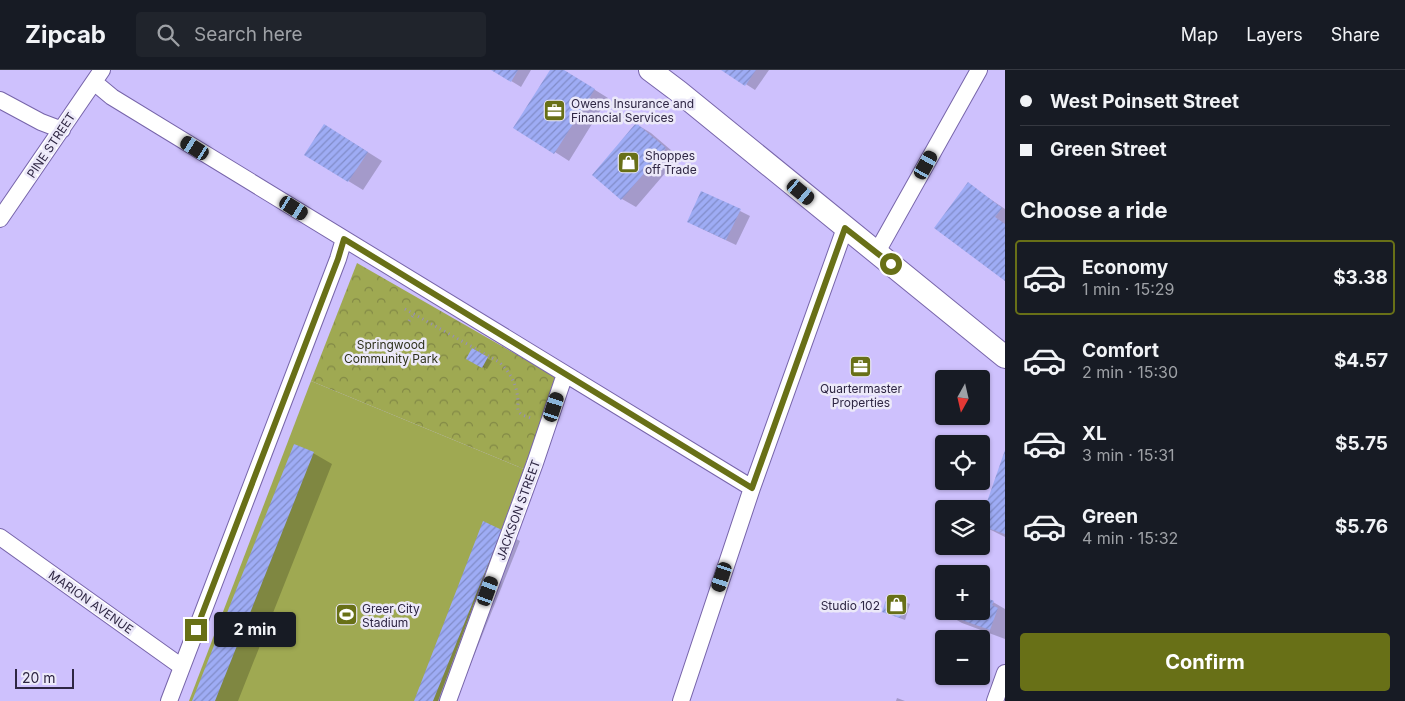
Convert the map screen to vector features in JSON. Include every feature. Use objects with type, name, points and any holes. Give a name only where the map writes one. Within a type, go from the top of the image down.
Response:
[{"type":"main road","points":[[650,70],[678,90],[1005,357]]},
{"type":"street","points":[[876,252],[979,70]]},
{"type":"street","points":[[98,76],[112,97],[752,488]]},
{"type":"street","name":"PINE STREET","points":[[0,219],[98,76]]},
{"type":"street","points":[[0,100],[41,122],[62,130]]},
{"type":"street","points":[[681,701],[752,488],[845,228]]},
{"type":"street","points":[[169,701],[344,239]]},
{"type":"street","name":"JACKSON STREET","points":[[448,701],[565,374]]},
{"type":"street","name":"MARION AVENUE","points":[[0,537],[182,667]]},
{"type":"street","points":[[996,701],[1005,673]]},
{"type":"path","points":[[405,309],[499,362],[506,368],[512,378],[516,388],[518,410],[521,415],[548,423]]},
{"type":"path","points":[[410,321],[414,314]]},
{"type":"green space","name":"Springwood Community Park","points":[[357,263],[556,377],[524,469],[311,381]]},
{"type":"green space","name":"Greer City Stadium","points":[[311,381],[524,469],[438,701],[189,701]]},
{"type":"building","points":[[491,70],[518,70],[511,82]]},
{"type":"building","points":[[550,70],[564,70],[595,89],[554,154],[513,128]]},
{"type":"building","points":[[721,70],[756,70],[745,86]]},
{"type":"building","name":"Shoppes off Trade","points":[[636,123],[666,148],[621,200],[592,175]]},
{"type":"building","points":[[324,124],[368,152],[348,182],[304,155]]},
{"type":"building","points":[[968,182],[1002,208],[995,217],[1005,224],[1005,281],[934,228]]},
{"type":"building","points":[[701,191],[741,209],[726,240],[687,222]]},
{"type":"building","points":[[472,348],[488,357],[482,368],[466,359]]},
{"type":"building","points":[[294,444],[314,452],[215,701],[192,701]]},
{"type":"building","points":[[1005,450],[1005,534],[990,529],[990,500],[988,500]]},
{"type":"building","points":[[483,521],[502,530],[433,701],[414,701]]},
{"type":"building","points":[[888,594],[906,600],[900,618],[882,612]]},
{"type":"building","points":[[990,599],[994,601],[992,605],[998,608],[990,630],[962,620],[990,620]]},
{"type":"place","name":"Owens Insurance and Financial Services","points":[[555,110]]},
{"type":"place","name":"Shoppes off Trade","points":[[629,162]]},
{"type":"place","name":"Quartermaster Properties","points":[[861,367]]},
{"type":"place","name":"Studio 102","points":[[896,605]]},
{"type":"place","name":"Greer City Stadium","points":[[346,615]]},
{"type":"route","points":[[196,630],[344,239],[752,488],[845,228],[891,264]]}]
